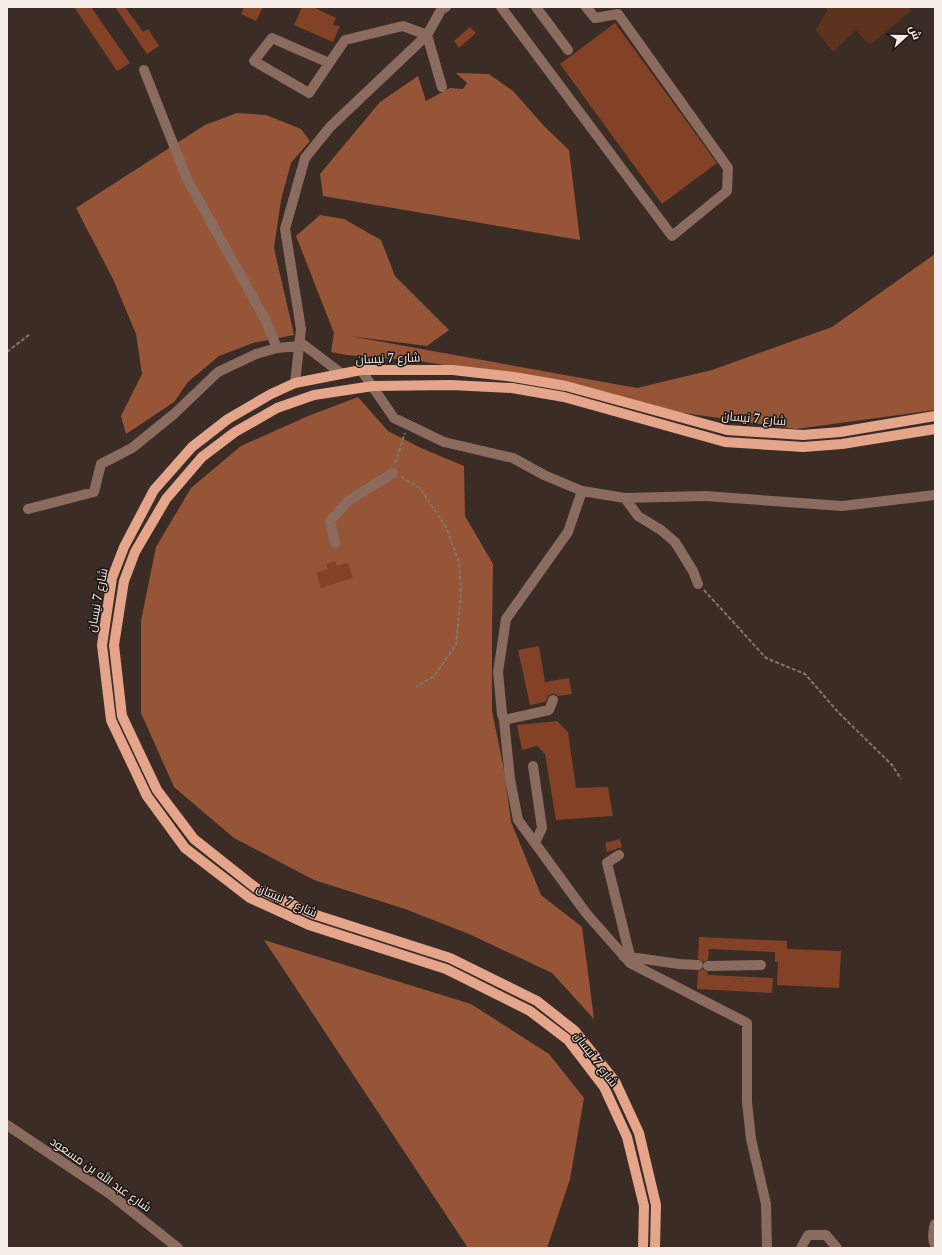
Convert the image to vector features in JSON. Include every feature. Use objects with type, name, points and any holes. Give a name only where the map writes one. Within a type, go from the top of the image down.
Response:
[{"type":"main road","name":"شارع 7 نيسان","points":[[643,1248],[644,1206],[627,1137],[604,1087],[568,1040],[530,1011],[446,969],[309,925],[250,898],[185,848],[147,796],[111,720],[102,645],[112,578],[124,547],[154,490],[192,447],[228,419],[271,394],[295,383],[361,370],[453,370],[514,376],[566,386],[727,430],[803,435],[818,434],[840,432],[935,416]]},
{"type":"main road","name":"شارع 7 نيسان","points":[[655,1248],[656,1205],[639,1133],[614,1081],[575,1031],[536,1000],[450,958],[313,914],[256,888],[194,839],[157,790],[122,716],[114,645],[124,581],[135,552],[166,499],[202,457],[235,432],[277,408],[314,395],[373,386],[451,385],[512,388],[564,398],[725,442],[803,447],[842,444],[935,429]]},
{"type":"street","points":[[501,7],[672,236],[727,191],[728,168],[618,14],[595,18],[586,7]]},
{"type":"street","points":[[536,7],[568,50]]},
{"type":"street","points":[[295,383],[302,329],[285,229],[305,158],[330,127],[427,35],[442,8]]},
{"type":"street","points":[[329,63],[272,38],[254,62],[309,93],[345,40],[403,26],[427,35]]},
{"type":"street","points":[[427,35],[442,87]]},
{"type":"street","points":[[144,70],[187,179],[265,319],[277,348]]},
{"type":"street","points":[[28,510],[94,492],[101,464],[132,448],[174,414],[218,372],[256,354],[300,344],[342,374]]},
{"type":"street","points":[[361,370],[394,418],[444,442],[513,458],[544,475],[582,491],[625,498],[705,496],[842,506],[935,495]]},
{"type":"street","points":[[335,543],[330,521],[348,501],[393,473]]},
{"type":"street","points":[[582,491],[568,532],[506,619],[498,672],[510,779],[518,820],[586,913],[626,956],[630,963],[747,1023],[747,1102],[751,1139],[766,1204],[767,1248]]},
{"type":"street","points":[[625,498],[638,516],[661,530],[674,542],[693,571],[698,584]]},
{"type":"street","points":[[504,720],[549,710],[553,700]]},
{"type":"street","points":[[533,766],[542,828],[535,843]]},
{"type":"street","points":[[619,856],[607,863],[626,956]]},
{"type":"street","points":[[626,956],[679,964],[761,965]]},
{"type":"street","name":"شارع عبد الله بن مسعود","points":[[7,1124],[110,1194],[178,1248]]},
{"type":"street","points":[[935,1224],[933,1242],[935,1246]]},
{"type":"street","points":[[801,1248],[808,1235],[826,1235],[837,1248]]},
{"type":"path","points":[[7,352],[30,334]]},
{"type":"path","points":[[408,425],[393,473],[420,488],[446,527],[458,562],[461,591],[456,645],[434,676],[416,687]]},
{"type":"path","points":[[698,584],[766,658],[805,674],[838,712],[892,764],[901,779]]},
{"type":"shaded area","points":[[825,7],[909,7],[911,11],[870,45],[856,30],[833,52],[816,30],[827,10]]},
{"type":"shaded area","points":[[456,73],[489,74],[513,91],[545,127],[569,150],[580,240],[323,196],[320,174],[380,102],[418,76],[426,101],[450,88],[463,89],[467,83]]},
{"type":"shaded area","points":[[237,113],[266,115],[301,129],[310,141],[291,163],[281,200],[274,248],[294,335],[253,343],[219,356],[188,382],[174,402],[126,434],[121,416],[142,374],[136,334],[113,279],[76,208],[205,125]]},
{"type":"shaded area","points":[[320,215],[344,219],[381,240],[395,276],[449,330],[427,346],[350,336],[637,388],[712,370],[832,327],[935,254],[935,410],[796,429],[649,408],[539,381],[420,361],[347,355],[331,352],[334,333],[296,236]]},
{"type":"shaded area","points":[[358,397],[388,431],[421,448],[464,466],[465,516],[493,564],[492,711],[504,770],[511,822],[541,895],[582,927],[594,1019],[552,973],[469,934],[405,909],[314,880],[234,838],[174,787],[141,713],[141,621],[156,547],[191,488],[241,446],[308,416]]},
{"type":"shaded area","points":[[264,940],[471,1004],[549,1054],[584,1098],[570,1179],[547,1248],[468,1248]]},
{"type":"building","points":[[74,7],[91,7],[130,63],[117,71]]},
{"type":"building","points":[[115,7],[125,7],[143,32],[148,29],[159,46],[147,54]]},
{"type":"building","points":[[244,7],[263,7],[256,21],[241,14]]},
{"type":"building","points":[[302,7],[313,7],[336,18],[333,25],[340,26],[333,42],[294,25]]},
{"type":"building","points":[[615,23],[717,163],[662,204],[560,64]]},
{"type":"building","points":[[470,27],[476,33],[459,48],[454,41]]},
{"type":"building","points":[[335,561],[337,566],[348,563],[353,578],[321,588],[316,573],[328,569],[326,564]]},
{"type":"building","points":[[539,646],[545,682],[569,678],[572,694],[558,696],[552,694],[549,695],[545,702],[530,705],[518,650]]},
{"type":"building","points":[[557,721],[568,732],[576,788],[608,787],[613,816],[556,820],[545,754],[537,746],[522,750],[517,725]]},
{"type":"building","points":[[620,839],[622,847],[607,852],[605,843]]},
{"type":"building","points":[[699,937],[787,941],[787,949],[841,951],[839,988],[777,985],[778,962],[775,962],[775,952],[709,949],[708,960],[703,962],[698,959]]},
{"type":"building","points":[[703,969],[708,972],[707,975],[773,978],[772,993],[697,989],[698,971]]}]
